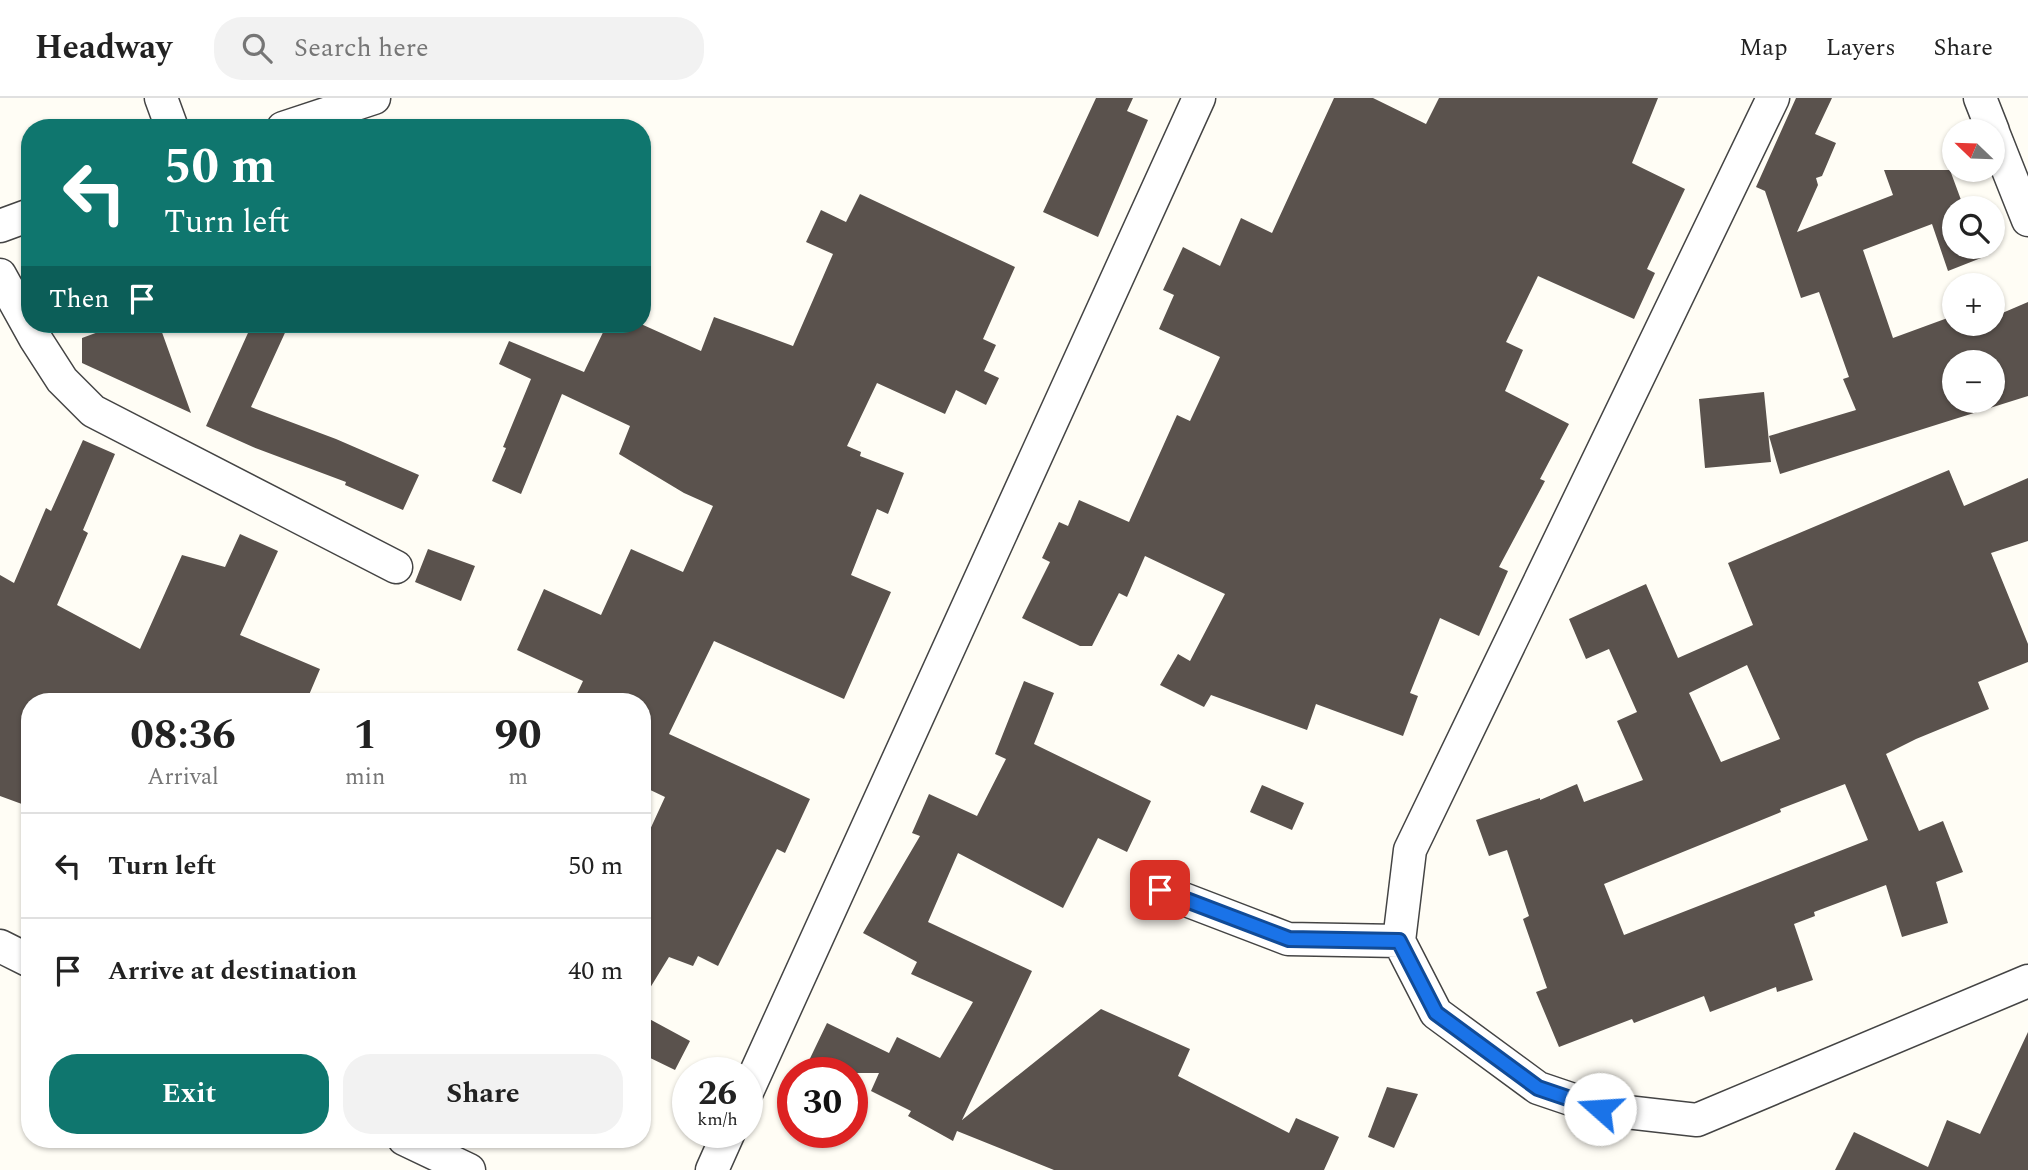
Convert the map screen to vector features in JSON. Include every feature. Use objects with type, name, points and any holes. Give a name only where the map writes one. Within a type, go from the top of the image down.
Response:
[{"type":"street","points":[[161,98],[169,119]]},
{"type":"street","points":[[310,119],[374,98]]},
{"type":"street","points":[[763,1057],[1199,98]]},
{"type":"street","points":[[1773,98],[1410,850],[1399,941],[1436,1013],[1538,1088],[1600,1109],[1697,1120],[2028,981]]},
{"type":"street","points":[[1980,98],[1988,119]]},
{"type":"street","points":[[2006,165],[2028,220]]},
{"type":"street","points":[[0,226],[21,218]]},
{"type":"street","points":[[0,275],[21,313]]},
{"type":"street","points":[[32,333],[62,380],[93,411],[396,567]]},
{"type":"street","points":[[1160,890],[1289,939],[1399,941]]},
{"type":"street","points":[[0,946],[21,956]]},
{"type":"street","points":[[423,1148],[469,1170]]},
{"type":"street","points":[[712,1170],[722,1148]]},
{"type":"building","points":[[1096,98],[1133,98],[1127,111],[1148,120],[1098,237],[1043,212]]},
{"type":"building","points":[[1334,98],[1373,98],[1426,124],[1439,98],[1658,98],[1632,163],[1685,189],[1647,269],[1655,273],[1634,319],[1538,276],[1506,342],[1523,350],[1505,391],[1569,424],[1540,479],[1545,481],[1499,567],[1508,571],[1479,636],[1440,618],[1410,693],[1418,696],[1403,736],[1316,704],[1307,730],[1211,695],[1204,707],[1160,685],[1178,654],[1190,661],[1225,594],[1145,556],[1127,597],[1119,593],[1092,646],[1080,646],[1022,618],[1050,562],[1042,558],[1059,522],[1068,526],[1079,500],[1129,522],[1177,415],[1190,421],[1220,357],[1159,329],[1174,295],[1163,290],[1183,247],[1220,266],[1241,218],[1272,233]]},
{"type":"building","points":[[1796,98],[1832,98],[1815,134],[1836,143],[1822,176],[1816,178],[1818,185],[1797,232],[1893,195],[1884,170],[1942,170],[1942,182],[1954,182],[1960,196],[1942,196],[1942,253],[1932,224],[1863,250],[1893,338],[1942,320],[1942,336],[2005,336],[2005,312],[2028,302],[2028,396],[2005,403],[2005,350],[1942,350],[1942,413],[1974,413],[1780,474],[1769,436],[1856,410],[1843,379],[1849,377],[1819,292],[1801,298],[1765,191],[1756,187]]},
{"type":"building","points":[[860,194],[1015,267],[983,339],[996,345],[984,371],[999,378],[986,405],[956,390],[945,414],[877,383],[847,446],[861,452],[860,456],[904,473],[888,514],[877,509],[851,575],[891,592],[844,699],[714,641],[669,734],[810,799],[785,853],[777,849],[718,966],[698,956],[693,966],[669,957],[651,986],[651,827],[665,797],[651,790],[651,693],[577,693],[583,681],[517,650],[544,589],[601,615],[631,549],[683,572],[713,506],[684,493],[619,454],[630,426],[562,394],[521,494],[492,481],[531,379],[499,364],[509,341],[584,372],[603,333],[651,333],[651,328],[701,351],[714,317],[793,346],[833,254],[806,242],[821,210],[846,222]]},
{"type":"building","points":[[1944,259],[1978,259],[1948,271]]},
{"type":"building","points":[[96,333],[162,333],[191,413],[82,363],[82,338]]},
{"type":"building","points":[[248,333],[285,333],[251,407],[336,439],[419,475],[403,510],[345,485],[346,482],[206,426]]},
{"type":"building","points":[[1764,392],[1771,462],[1705,468],[1699,399]]},
{"type":"building","points":[[83,440],[115,454],[83,530],[88,533],[57,605],[140,649],[182,555],[225,567],[240,534],[278,551],[240,635],[320,669],[310,693],[21,693],[21,804],[0,796],[0,575],[14,583],[46,508],[51,511]]},
{"type":"building","points":[[1949,470],[1964,506],[2028,478],[2028,541],[1991,553],[2028,644],[2028,662],[1978,682],[1989,709],[1886,754],[1919,831],[1943,821],[1963,872],[1936,882],[1948,923],[1902,937],[1886,885],[1814,912],[1815,916],[1794,924],[1813,980],[1777,992],[1776,987],[1710,1012],[1704,996],[1634,1023],[1632,1019],[1559,1047],[1536,992],[1547,988],[1523,919],[1529,916],[1507,850],[1489,856],[1476,820],[1540,800],[1577,784],[1584,802],[1643,780],[1617,721],[1637,712],[1609,649],[1586,659],[1569,619],[1646,584],[1678,658],[1753,625],[1728,563]],"holes":[[[1747,665],[1780,739],[1721,762],[1689,693]],[[1845,784],[1868,840],[1624,935],[1604,884]]]},
{"type":"building","points":[[428,549],[475,566],[461,601],[415,582]]},
{"type":"building","points":[[1024,681],[1054,693],[1034,744],[1151,801],[1127,852],[1098,838],[1063,908],[958,853],[928,922],[1032,971],[962,1120],[1101,1009],[1190,1049],[1178,1076],[1289,1133],[1296,1118],[1339,1137],[1324,1170],[1054,1170],[957,1131],[953,1141],[908,1116],[911,1111],[871,1091],[879,1073],[868,1073],[868,1057],[811,1057],[827,1023],[889,1053],[897,1037],[940,1058],[973,1002],[911,974],[917,962],[863,933],[920,836],[912,833],[929,794],[977,816],[1006,759],[995,754]]},
{"type":"building","points":[[1262,785],[1304,803],[1292,830],[1250,812]]},
{"type":"building","points":[[651,1020],[690,1041],[682,1057],[672,1057],[672,1069],[651,1058]]},
{"type":"building","points":[[2028,1032],[2028,1170],[1835,1170],[1854,1132],[1928,1167],[1947,1120],[1980,1134]]},
{"type":"building","points":[[1387,1087],[1418,1094],[1394,1148],[1368,1137]]},
{"type":"route","points":[[1160,890],[1289,939],[1399,941],[1436,1013],[1538,1088],[1600,1109]]}]
